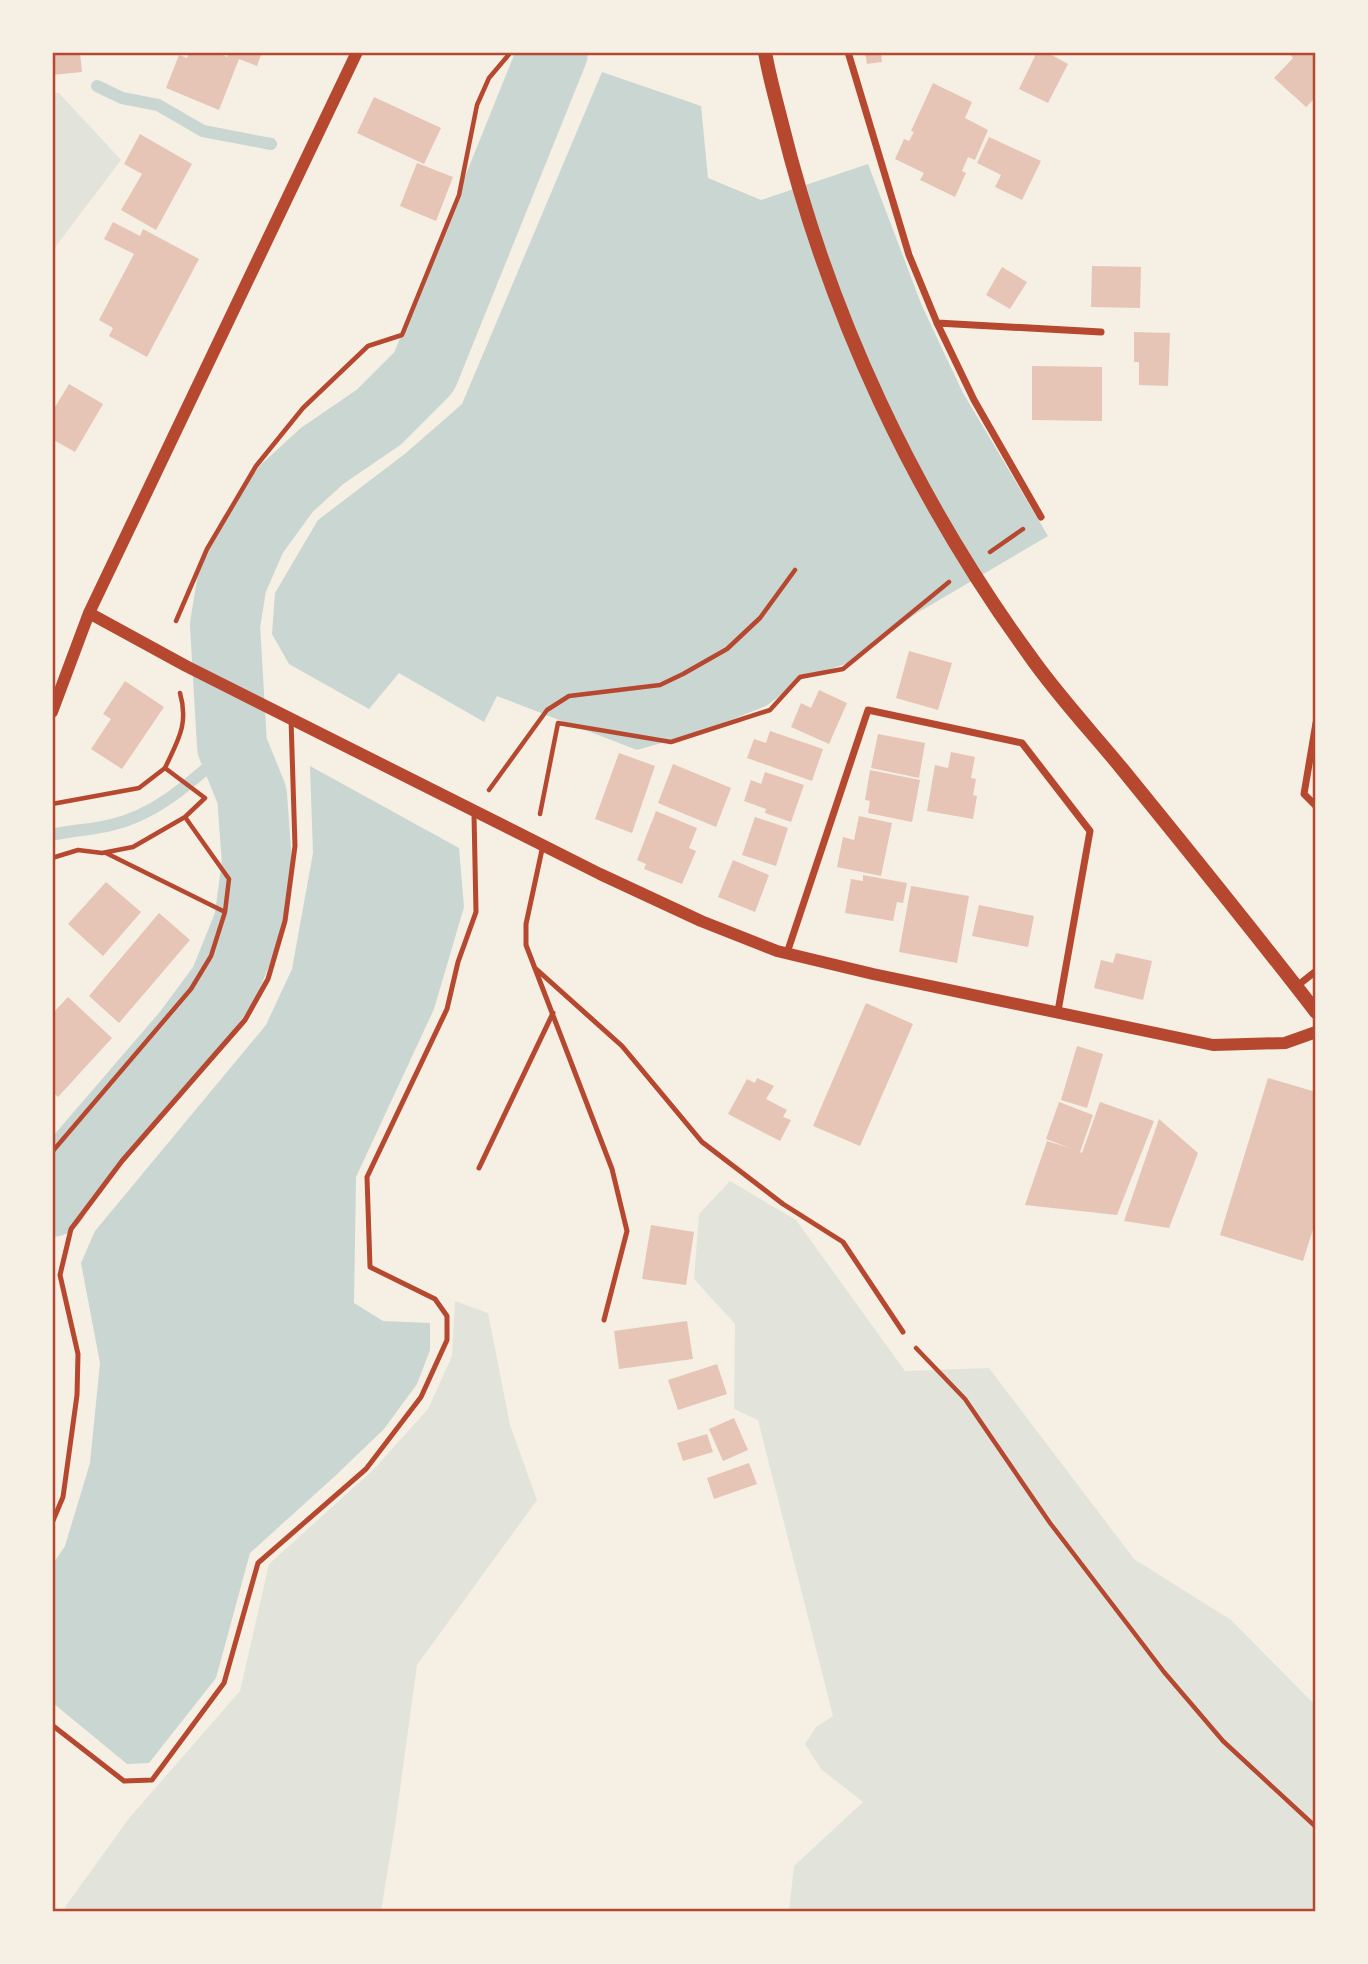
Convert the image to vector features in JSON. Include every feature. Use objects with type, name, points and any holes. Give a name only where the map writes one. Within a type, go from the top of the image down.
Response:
[{"type":"main road","points":[[765,52],[792,166],[845,325],[887,416],[936,510],[1031,657],[1256,933],[1315,1012]]},
{"type":"street","points":[[52,712],[89,613],[358,52]]},
{"type":"street","points":[[848,52],[909,255],[937,323],[974,400],[1041,517]]},
{"type":"street","points":[[937,323],[1101,332]]},
{"type":"street","points":[[89,613],[186,666],[539,843],[701,921],[786,953],[873,974],[1213,1045],[1284,1043],[1315,1032]]},
{"type":"street","points":[[786,953],[868,710],[1022,743],[1090,831],[1058,1011]]},
{"type":"street","points":[[1315,723],[1304,794],[1315,806]]},
{"type":"street","points":[[1296,987],[1315,971]]},
{"type":"lane","points":[[52,1523],[63,1497],[77,1395],[78,1354],[60,1275],[71,1229],[122,1161],[245,1020],[268,979],[285,921],[295,846],[291,719]]},
{"type":"lane","points":[[52,1725],[124,1781],[152,1780],[224,1683],[258,1563],[366,1469],[421,1397],[447,1340],[447,1316],[435,1299],[370,1267],[367,1177],[447,1009],[458,961],[476,912],[474,810]]},
{"type":"lane","points":[[539,843],[526,924],[526,945],[612,1169],[627,1231],[604,1320]]},
{"type":"lane","points":[[535,968],[622,1046],[702,1142],[783,1204],[843,1242],[903,1332]]},
{"type":"lane","points":[[479,1168],[553,1013]]},
{"type":"path","points":[[176,621],[207,548],[256,466],[303,408],[368,346],[402,335],[459,195],[477,105],[489,78],[511,52]]},
{"type":"path","points":[[986,555],[1041,517]]},
{"type":"path","points":[[474,810],[547,710],[569,696],[660,685],[694,668],[727,649],[760,618],[795,570]]},
{"type":"path","points":[[539,843],[558,723],[671,742],[770,710],[800,677],[844,669],[953,578]]},
{"type":"path","points":[[52,804],[139,789],[165,768],[183,731],[185,708],[171,658]]},
{"type":"path","points":[[52,858],[78,850],[106,853],[133,847],[185,817],[205,798],[165,768]]},
{"type":"path","points":[[52,1152],[191,989],[211,956],[225,912],[229,879],[185,817]]},
{"type":"path","points":[[106,853],[225,912]]},
{"type":"path","points":[[903,1332],[965,1399],[1050,1523],[1164,1672],[1223,1741],[1315,1827]]},
{"type":"shaded area","points":[[602,72],[701,106],[708,178],[761,200],[868,164],[922,306],[963,393],[1048,536],[917,613],[848,663],[804,678],[766,706],[703,731],[637,750],[497,696],[484,722],[399,673],[369,709],[289,664],[272,634],[275,593],[318,520],[406,453],[462,404]]},
{"type":"shaded area","points":[[53,93],[59,93],[121,160],[53,250]]},
{"type":"shaded area","points":[[310,766],[459,848],[464,907],[434,1009],[356,1177],[354,1303],[383,1321],[430,1323],[430,1350],[417,1384],[384,1429],[250,1553],[216,1678],[149,1763],[127,1764],[53,1703],[53,1564],[65,1546],[90,1463],[100,1363],[81,1263],[95,1231],[266,1025],[292,969],[313,853]]},
{"type":"shaded area","points":[[730,1181],[796,1220],[905,1371],[989,1368],[1134,1559],[1231,1620],[1315,1705],[1315,1911],[789,1911],[794,1866],[863,1802],[821,1769],[805,1744],[816,1727],[833,1716],[758,1420],[734,1409],[735,1324],[694,1279],[699,1214]]},
{"type":"shaded area","points":[[455,1301],[488,1313],[510,1425],[537,1500],[417,1665],[381,1911],[67,1911],[65,1907],[130,1817],[240,1691],[269,1564],[374,1469],[428,1409],[452,1356]]},
{"type":"building","points":[[52,52],[80,52],[82,72],[52,75]]},
{"type":"building","points":[[189,52],[216,52],[227,57],[229,52],[262,52],[257,66],[239,59],[219,110],[166,88],[179,55],[187,58]]},
{"type":"building","points":[[865,52],[881,52],[882,62],[867,64]]},
{"type":"building","points":[[1037,52],[1046,52],[1068,64],[1048,103],[1019,89]]},
{"type":"building","points":[[1288,52],[1316,52],[1316,97],[1306,107],[1274,78],[1293,58]]},
{"type":"building","points":[[933,83],[972,102],[965,118],[988,130],[975,160],[968,157],[962,171],[966,173],[955,197],[920,180],[924,173],[895,159],[904,139],[909,141],[914,132],[911,131]]},
{"type":"building","points":[[374,97],[441,128],[424,164],[357,133]]},
{"type":"building","points":[[140,134],[192,164],[156,230],[121,210],[142,174],[124,164]]},
{"type":"building","points":[[989,137],[1041,161],[1022,200],[995,187],[1001,175],[977,163]]},
{"type":"building","points":[[417,163],[453,177],[436,221],[400,206]]},
{"type":"building","points":[[113,222],[140,236],[143,229],[199,259],[147,357],[109,336],[113,328],[99,320],[134,254],[104,239]]},
{"type":"building","points":[[1092,266],[1141,267],[1140,308],[1091,307]]},
{"type":"building","points":[[1002,267],[1027,282],[1010,309],[986,295]]},
{"type":"building","points":[[1134,332],[1170,333],[1168,386],[1139,385],[1139,362],[1134,362]]},
{"type":"building","points":[[1032,366],[1102,367],[1102,421],[1032,420]]},
{"type":"building","points":[[69,384],[103,404],[75,452],[52,439],[52,412]]},
{"type":"building","points":[[909,651],[952,663],[938,710],[896,698]]},
{"type":"building","points":[[125,681],[164,707],[122,769],[91,749],[111,719],[103,714]]},
{"type":"building","points":[[819,690],[847,703],[829,744],[791,727],[801,703],[811,708]]},
{"type":"building","points":[[770,731],[823,749],[812,781],[747,758],[754,739],[766,743]]},
{"type":"building","points":[[878,734],[925,743],[919,778],[871,768]]},
{"type":"building","points":[[951,752],[975,757],[971,778],[976,779],[973,795],[977,796],[973,819],[927,811],[935,765],[948,768]]},
{"type":"building","points":[[619,753],[655,766],[632,833],[595,819]]},
{"type":"building","points":[[673,764],[731,788],[716,827],[658,803]]},
{"type":"building","points":[[870,770],[920,780],[912,822],[868,813],[870,801],[865,800]]},
{"type":"building","points":[[765,772],[804,785],[791,822],[765,813],[766,809],[744,801],[751,780],[761,784]]},
{"type":"building","points":[[656,811],[697,828],[689,848],[696,851],[682,884],[644,869],[646,864],[637,860]]},
{"type":"building","points":[[859,816],[892,823],[881,876],[837,867],[843,837],[854,840]]},
{"type":"building","points":[[755,817],[788,828],[776,866],[742,855]]},
{"type":"building","points":[[733,860],[769,875],[755,912],[718,897]]},
{"type":"building","points":[[863,875],[907,883],[903,903],[897,902],[893,921],[845,913],[851,879],[863,881]]},
{"type":"building","points":[[106,882],[141,912],[103,956],[68,924]]},
{"type":"building","points":[[911,886],[969,896],[957,963],[899,952]]},
{"type":"building","points":[[979,905],[1034,916],[1028,947],[972,936]]},
{"type":"building","points":[[159,913],[190,940],[119,1023],[89,996]]},
{"type":"building","points":[[1116,953],[1152,961],[1143,1000],[1094,988],[1101,960],[1113,963]]},
{"type":"building","points":[[68,997],[112,1038],[58,1097],[52,1091],[52,1014]]},
{"type":"building","points":[[866,1003],[913,1024],[860,1146],[813,1126]]},
{"type":"building","points":[[1077,1046],[1103,1054],[1087,1108],[1061,1100]]},
{"type":"building","points":[[757,1078],[774,1086],[766,1099],[787,1110],[783,1117],[791,1120],[780,1141],[728,1114],[747,1079],[755,1083]]},
{"type":"building","points":[[1268,1078],[1316,1092],[1316,1220],[1303,1261],[1220,1235]]},
{"type":"building","points":[[1059,1102],[1093,1115],[1080,1152],[1082,1153],[1100,1102],[1154,1121],[1117,1215],[1025,1205],[1047,1141],[1070,1148],[1046,1139]]},
{"type":"building","points":[[1159,1119],[1198,1153],[1169,1228],[1124,1221]]},
{"type":"building","points":[[651,1225],[694,1232],[686,1285],[642,1279]]},
{"type":"building","points":[[687,1321],[693,1359],[619,1369],[614,1331]]},
{"type":"building","points":[[717,1364],[727,1394],[678,1410],[668,1380]]},
{"type":"building","points":[[734,1418],[748,1450],[723,1461],[709,1429]]},
{"type":"building","points":[[707,1434],[713,1452],[683,1461],[677,1443]]},
{"type":"building","points":[[749,1463],[757,1484],[714,1499],[707,1478]]},
{"type":"waterway","points":[[52,1202],[69,1171],[187,1034],[224,984],[249,922],[257,863],[252,795],[232,746],[225,625],[232,582],[252,536],[286,489],[322,456],[379,417],[424,372],[553,52]]},
{"type":"waterway","points":[[97,86],[122,98],[158,105],[203,131],[271,144]]},
{"type":"waterway","points":[[52,835],[111,825],[146,812],[191,782],[232,746]]}]
